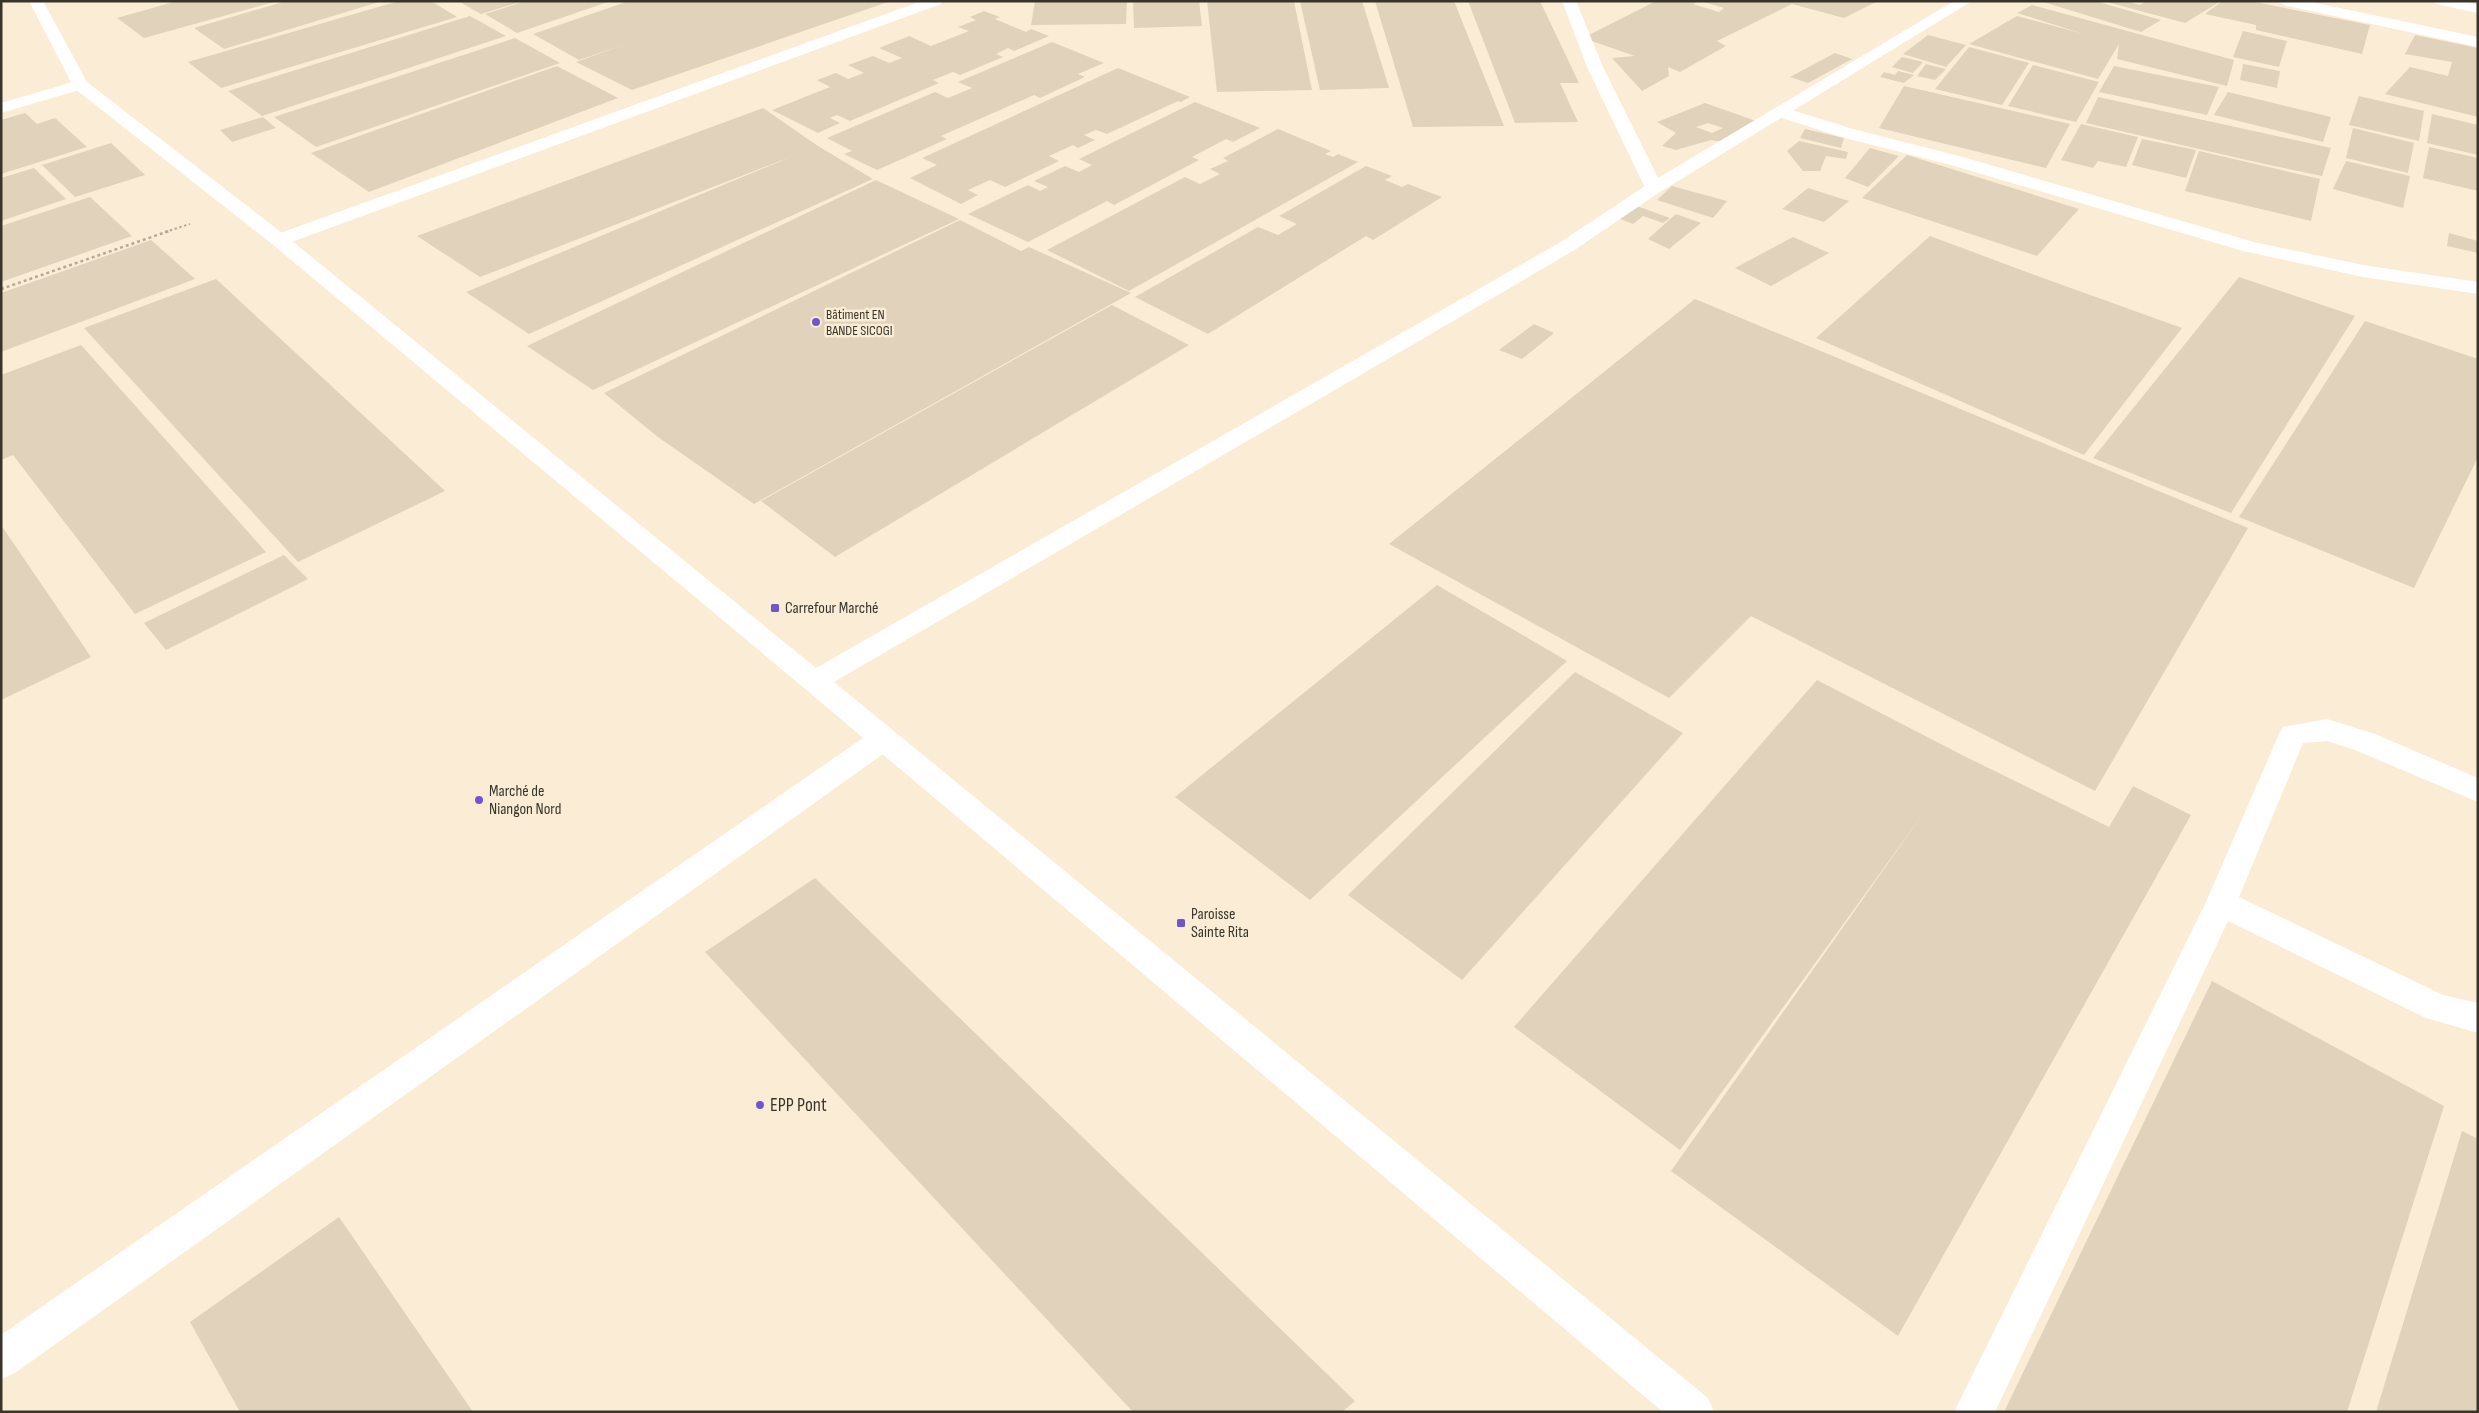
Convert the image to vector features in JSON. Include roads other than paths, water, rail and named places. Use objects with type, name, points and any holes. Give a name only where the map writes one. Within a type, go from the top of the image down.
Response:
[{"type":"street","points":[[36,1],[80,85],[279,240],[814,681],[1694,1412]]},
{"type":"street","points":[[279,240],[936,1]]},
{"type":"street","points":[[1569,1],[1595,67],[1654,188]]},
{"type":"street","points":[[814,681],[1566,247],[1654,188],[1965,1]]},
{"type":"street","points":[[2284,1],[2355,8],[2478,42]]},
{"type":"street","points":[[2441,1],[2478,8]]},
{"type":"street","points":[[1,108],[80,85]]},
{"type":"street","points":[[1782,112],[1847,133],[1957,161],[2250,247],[2363,271],[2478,288]]},
{"type":"street","points":[[1974,1412],[2221,903],[2293,734],[2327,730],[2337,733],[2365,742],[2478,791]]},
{"type":"street","points":[[1,1359],[883,739]]},
{"type":"street","points":[[2221,903],[2438,1008],[2478,1018]]},
{"type":"place","name":"Bâtiment EN BANDE SICOGI","points":[[816,322]]},
{"type":"place","name":"Carrefour Marché","points":[[775,608]]},
{"type":"place","name":"Marché de Niangon Nord","points":[[479,800]]},
{"type":"place","name":"Paroisse Sainte Rita","points":[[1181,923]]},
{"type":"place","name":"EPP Pont","points":[[760,1105]]}]
